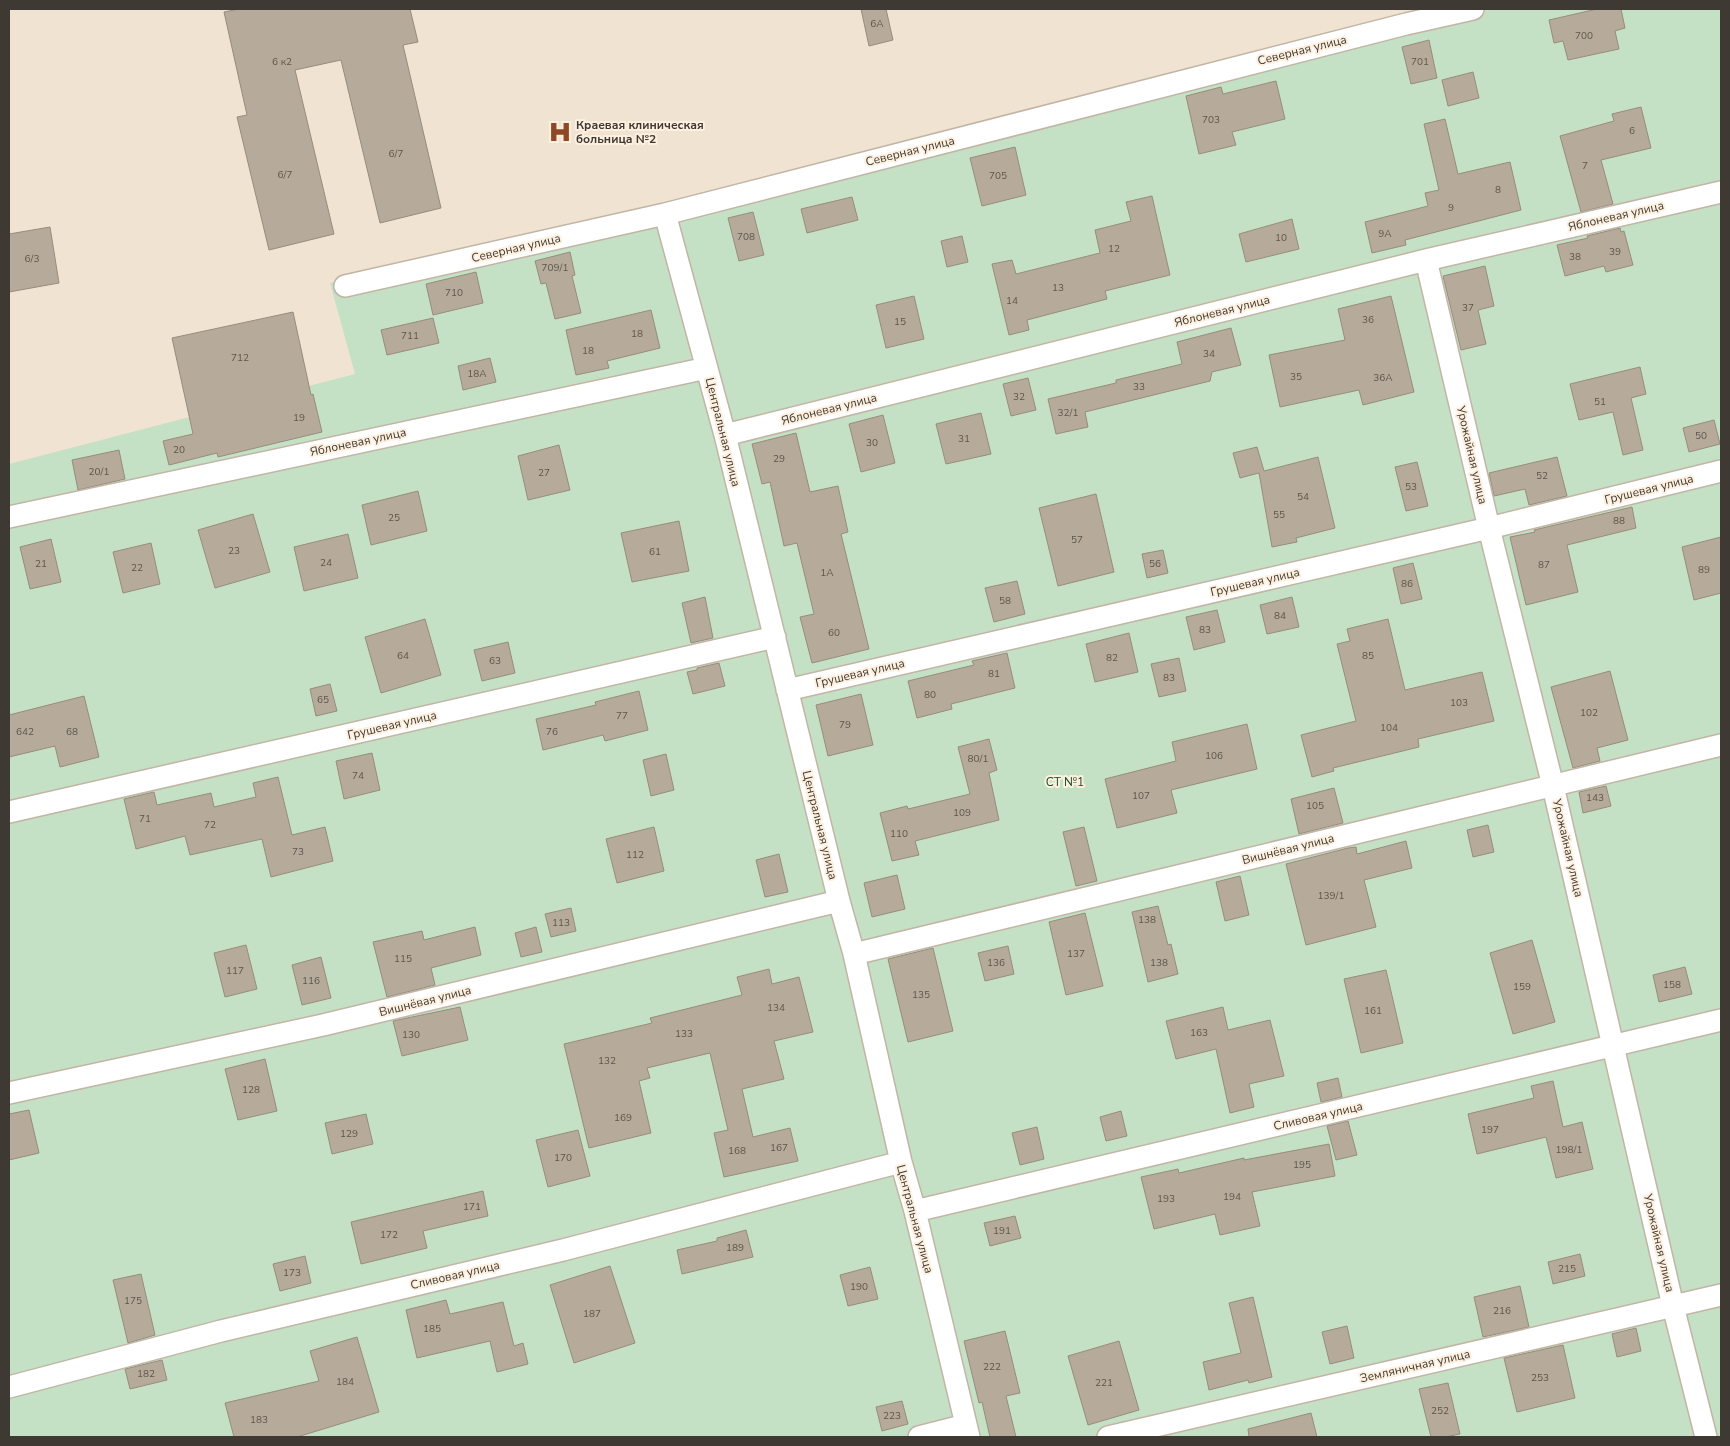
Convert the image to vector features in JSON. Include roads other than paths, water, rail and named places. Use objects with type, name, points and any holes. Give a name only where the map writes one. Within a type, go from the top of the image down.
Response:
[{"type":"street","name":"Северная улица","points":[[345,286],[665,214],[1386,29],[1473,9]]},
{"type":"street","name":"Яблоневая улица","points":[[724,435],[1426,260],[1721,192]]},
{"type":"street","name":"Центральная улица","points":[[665,214],[707,368],[839,901],[854,954],[901,1162],[915,1211],[968,1431]]},
{"type":"street","name":"Урожайная улица","points":[[1426,260],[1489,528],[1553,786],[1673,1306],[1706,1437]]},
{"type":"street","name":"Яблоневая улица","points":[[9,517],[707,368]]},
{"type":"street","name":"Грушевая улица","points":[[788,690],[1489,528],[1721,471]]},
{"type":"street","name":"Грушевая улица","points":[[9,812],[775,637]]},
{"type":"street","name":"Вишнёвая улица","points":[[854,954],[1721,745]]},
{"type":"street","name":"Вишнёвая улица","points":[[9,1093],[323,1025],[839,901]]},
{"type":"street","name":"Сливовая улица","points":[[915,1211],[1721,1020]]},
{"type":"street","name":"Сливовая улица","points":[[9,1387],[221,1331],[563,1250],[901,1162]]},
{"type":"street","name":"Земляничная улица","points":[[1108,1437],[1721,1295]]},
{"type":"street","points":[[919,1437],[968,1431]]},
{"type":"place","name":"Краевая клиническая больница №2","points":[[560,132]]},
{"type":"park label","name":"СТ №1","points":[[1065,782]]}]
